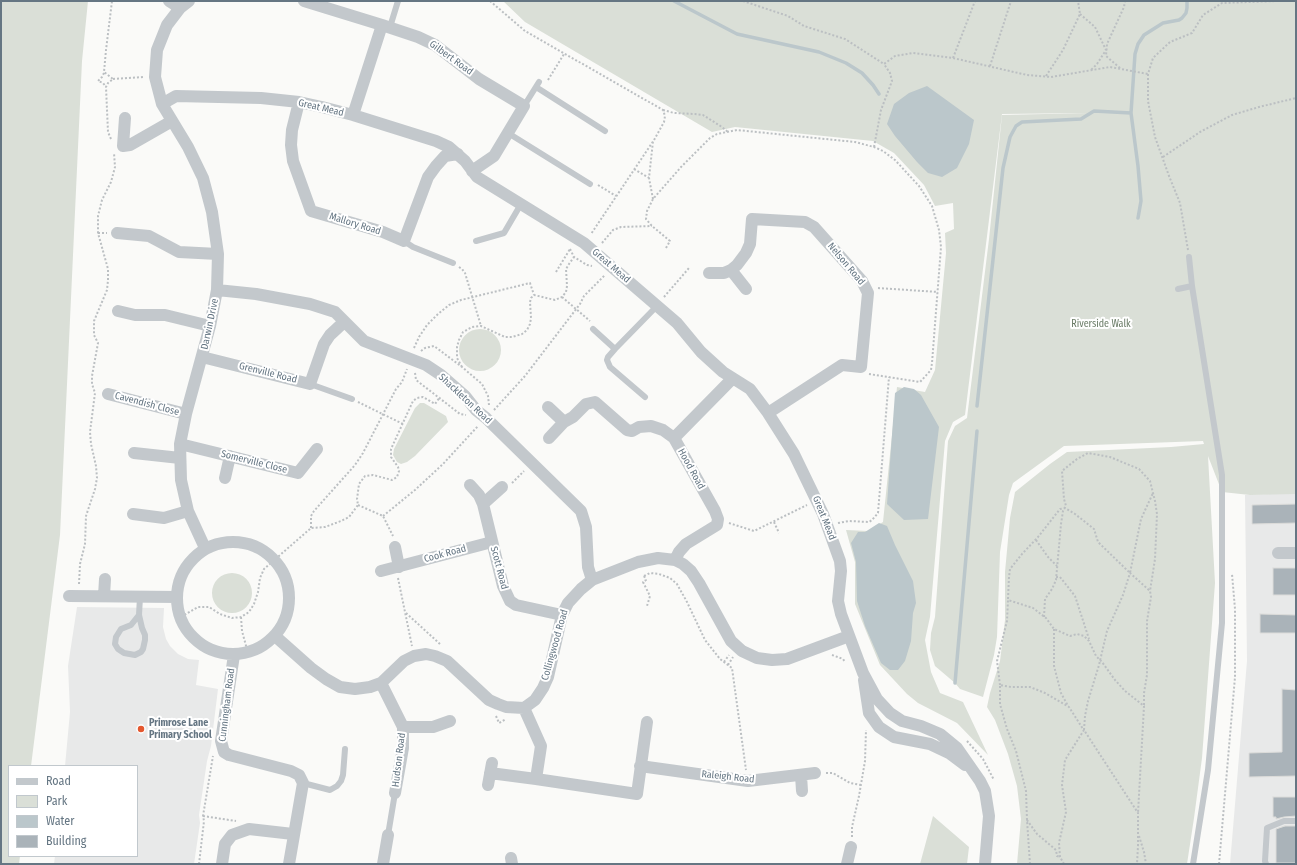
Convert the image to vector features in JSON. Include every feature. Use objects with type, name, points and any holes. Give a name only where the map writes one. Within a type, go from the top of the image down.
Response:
[{"type":"street","points":[[169,1],[184,4]]},
{"type":"street","name":"Gilbert Road","points":[[304,1],[386,26],[435,44],[479,79],[524,106]]},
{"type":"street","name":"Darwin Drive","points":[[184,4],[167,26],[157,50],[155,77],[162,104],[188,147],[202,178],[212,212],[218,254],[217,290],[210,326],[186,414],[180,444],[181,480],[188,511],[205,548]]},
{"type":"street","points":[[353,115],[386,26]]},
{"type":"street","name":"Great Mead","points":[[162,104],[176,96],[261,98],[298,102],[353,115],[436,141],[449,147],[458,154],[477,177],[488,185],[584,243],[677,323],[701,352],[723,372],[750,389],[768,413],[794,454],[817,500],[840,561],[841,571],[838,601],[841,614],[863,673],[878,699],[890,713],[902,721],[921,726],[940,734],[957,748],[980,780],[985,791],[989,816],[985,864]]},
{"type":"street","name":"Mallory Road","points":[[298,102],[292,130],[291,150],[293,161],[311,211],[383,232],[404,241]]},
{"type":"street","points":[[472,171],[494,156],[524,106]]},
{"type":"street","points":[[125,118],[123,146],[130,146],[172,122]]},
{"type":"street","points":[[404,241],[428,177],[445,156],[458,154]]},
{"type":"street","name":"Nelson Road","points":[[731,270],[746,253],[750,244],[752,219],[805,222],[814,227],[862,280],[868,293],[861,367]]},
{"type":"street","points":[[117,233],[149,236],[179,252],[218,254]]},
{"type":"street","points":[[709,273],[724,273],[731,270],[746,289]]},
{"type":"street","name":"Shackleton Road","points":[[217,290],[256,294],[310,304],[335,312],[364,341],[426,365],[441,375],[465,396],[476,410],[530,460],[581,511],[586,527],[588,567],[592,580]]},
{"type":"street","points":[[118,311],[135,315],[165,315],[210,326]]},
{"type":"street","name":"Grenville Road","points":[[202,357],[310,384],[324,344],[330,334],[344,322]]},
{"type":"street","points":[[768,413],[842,365],[861,367]]},
{"type":"street","name":"Hood Road","points":[[718,519],[674,438],[732,379]]},
{"type":"street","name":"Cavendish Close","points":[[108,394],[186,414]]},
{"type":"street","points":[[549,438],[564,422],[573,417],[586,404],[595,402],[627,430],[632,431],[639,427],[651,426],[663,430],[674,438]]},
{"type":"street","points":[[548,407],[564,422]]},
{"type":"street","name":"Somerville Close","points":[[180,444],[298,473],[317,450]]},
{"type":"street","points":[[134,453],[180,458]]},
{"type":"street","points":[[225,478],[230,456]]},
{"type":"street","name":"Scott Road","points":[[470,485],[479,495],[483,504],[503,586],[510,601],[516,605],[562,615]]},
{"type":"street","points":[[483,504],[502,487]]},
{"type":"street","points":[[133,514],[164,518],[188,511]]},
{"type":"street","points":[[718,519],[717,525],[686,544],[679,552],[675,560],[683,564],[691,571],[731,641],[742,651],[757,658],[772,660],[787,659],[849,636]]},
{"type":"street","points":[[238,542],[253,545],[267,552],[274,561],[282,572],[285,580],[287,599],[287,608],[284,618],[275,636],[265,645],[248,653],[234,655],[219,652],[206,646],[195,638],[187,628],[178,607],[179,585],[184,571],[194,557],[205,548],[221,543],[238,542]]},
{"type":"street","name":"Cook Road","points":[[381,571],[492,542]]},
{"type":"street","points":[[395,547],[399,567]]},
{"type":"street","points":[[1278,553],[1296,553]]},
{"type":"street","name":"Collingwood Road","points":[[524,708],[535,700],[543,688],[548,677],[562,615],[568,603],[581,589],[592,580],[638,562],[658,558],[675,560]]},
{"type":"street","points":[[104,596],[105,579]]},
{"type":"street","points":[[74,596],[178,598]]},
{"type":"street","points":[[275,636],[311,668],[326,679],[340,686],[355,689],[370,687],[381,683],[404,661],[414,656],[426,654],[447,661],[489,700],[506,706],[524,708],[541,746],[536,779]]},
{"type":"street","name":"Cunningham Road","points":[[234,655],[221,741],[224,752],[229,755],[299,774],[303,783]]},
{"type":"street","name":"Great Mead","points":[[863,673],[869,714],[879,727],[894,737],[930,744],[949,753],[974,771]]},
{"type":"street","name":"Hudson Road","points":[[381,683],[403,727],[403,748],[395,793]]},
{"type":"street","name":"Hudson Road","points":[[403,727],[433,727],[450,721]]},
{"type":"street","points":[[490,773],[637,794],[647,722]]},
{"type":"street","name":"Raleigh Road","points":[[640,766],[748,781],[815,773]]},
{"type":"street","points":[[801,775],[802,791]]},
{"type":"street","points":[[289,864],[303,783]]},
{"type":"street","points":[[222,864],[225,844],[232,835],[249,829],[294,834]]},
{"type":"street","points":[[383,864],[388,835]]},
{"type":"street","points":[[847,864],[851,847]]},
{"type":"lane","points":[[386,26],[398,1]]},
{"type":"lane","points":[[524,106],[537,84],[605,131]]},
{"type":"lane","points":[[508,133],[590,184]]},
{"type":"lane","points":[[476,241],[504,233],[521,204]]},
{"type":"lane","points":[[404,241],[413,247],[453,263]]},
{"type":"lane","points":[[1189,257],[1192,286],[1222,475],[1222,623],[1208,770],[1193,864]]},
{"type":"lane","points":[[1178,289],[1192,286]]},
{"type":"lane","points":[[645,397],[608,364],[607,360],[615,349],[657,306]]},
{"type":"lane","points":[[593,329],[615,349]]},
{"type":"lane","points":[[310,384],[352,399]]},
{"type":"lane","points":[[139,615],[131,625],[121,629],[116,636],[115,644],[118,649],[124,653],[135,655],[143,649],[145,635],[139,615],[140,597]]},
{"type":"lane","points":[[303,783],[330,790],[337,786],[343,775],[345,749]]},
{"type":"lane","points":[[388,835],[395,793]]},
{"type":"lane","points":[[1266,864],[1264,861],[1267,828],[1284,820],[1296,821]]},
{"type":"path","points":[[106,87],[103,83],[98,81],[104,72],[112,1]]},
{"type":"path","points":[[490,1],[526,31],[663,110],[674,113],[703,115],[728,132]]},
{"type":"path","points":[[743,1],[788,16],[804,26],[846,39],[884,64],[890,73],[892,81],[881,110],[874,147]]},
{"type":"path","points":[[953,58],[974,1]]},
{"type":"path","points":[[990,66],[1011,1]]},
{"type":"path","points":[[1046,76],[1063,50],[1080,14],[1078,1]]},
{"type":"path","points":[[1121,69],[1106,56],[1106,50],[1107,44],[1124,7],[1125,1]]},
{"type":"path","points":[[1189,257],[1180,202],[1155,137],[1148,101],[1148,74],[1153,58],[1170,42],[1192,33],[1203,15],[1222,3],[1278,1]]},
{"type":"path","points":[[1080,14],[1095,27],[1106,50]]},
{"type":"path","points":[[1091,70],[1106,50]]},
{"type":"path","points":[[884,64],[895,56],[913,53],[953,58],[1027,75],[1051,77],[1110,67],[1148,74]]},
{"type":"path","points":[[537,84],[545,84],[564,54]]},
{"type":"path","points":[[104,72],[113,79]]},
{"type":"path","points":[[113,145],[108,132],[106,87],[108,83],[113,79],[155,77]]},
{"type":"path","points":[[1163,156],[1200,132],[1232,115],[1296,98]]},
{"type":"path","points":[[584,243],[654,140],[664,122],[665,116],[663,110]]},
{"type":"path","points":[[666,248],[670,242],[652,226],[646,218],[647,211],[653,199],[681,167],[710,138],[716,134],[737,130],[855,142],[883,151],[895,160],[919,186],[932,206],[939,230],[941,247],[932,363],[931,370],[920,382],[868,374],[861,367]]},
{"type":"path","points":[[653,199],[649,178],[654,140]]},
{"type":"path","points":[[74,596],[85,544],[86,516],[96,489],[97,478],[96,466],[90,444],[95,393],[92,384],[92,376],[98,349],[98,343],[94,335],[94,321],[107,290],[108,280],[108,269],[98,232],[98,216],[102,200],[111,182],[115,167],[114,152]]},
{"type":"path","points":[[634,169],[649,178]]},
{"type":"path","points":[[590,184],[596,184],[616,196]]},
{"type":"path","points":[[607,237],[613,230],[620,227],[652,226]]},
{"type":"path","points":[[556,272],[570,249]]},
{"type":"path","points":[[534,295],[555,300],[562,297],[566,292],[567,286],[566,270],[574,257]]},
{"type":"path","points":[[453,263],[465,273],[481,326]]},
{"type":"path","points":[[383,516],[416,490],[525,376],[576,310],[584,296],[612,267]]},
{"type":"path","points":[[667,293],[689,268]]},
{"type":"path","points":[[311,528],[311,516],[314,511],[355,465],[363,453],[382,414],[396,389],[402,382],[419,337],[438,314],[449,305],[472,297],[530,283],[534,295]]},
{"type":"path","points":[[865,287],[938,292]]},
{"type":"path","points":[[462,367],[457,358],[457,347],[463,332],[472,327],[481,326],[505,337],[512,337],[522,334],[527,330],[530,324],[530,302],[534,295]]},
{"type":"path","points":[[562,297],[593,323],[593,329]]},
{"type":"path","points":[[410,359],[425,348],[434,346],[462,367],[482,384],[488,396],[489,407],[486,418]]},
{"type":"path","points":[[410,359],[416,380],[440,397],[460,414],[467,415]]},
{"type":"path","points":[[834,524],[844,521],[869,522],[878,513],[889,377]]},
{"type":"path","points":[[182,617],[198,606],[209,607],[220,614],[232,618],[241,617],[249,612],[254,604],[260,578],[264,569],[311,528],[325,527],[342,522],[349,517],[358,505],[357,499],[359,484],[365,476],[373,475],[392,480],[397,477],[399,471],[391,457],[391,449],[413,401],[423,397],[435,404],[440,397]]},
{"type":"path","points":[[352,399],[403,424]]},
{"type":"path","points":[[1044,617],[1045,599],[1052,589],[1056,577],[1061,524],[1066,506],[1062,471],[1077,459],[1088,453],[1110,457],[1139,469],[1150,481],[1157,514],[1155,559],[1147,621],[1147,675],[1144,693],[1137,864]]},
{"type":"path","points":[[502,487],[508,487],[528,467],[530,460]]},
{"type":"path","points":[[1060,858],[1059,843],[1066,812],[1062,785],[1065,760],[1084,730],[1086,709],[1107,631],[1123,595],[1130,573],[1141,519],[1153,492]]},
{"type":"path","points":[[718,519],[754,531],[817,500]]},
{"type":"path","points":[[358,505],[383,516],[396,540],[395,547]]},
{"type":"path","points":[[1030,864],[1026,791],[1016,751],[1007,729],[1000,704],[1000,685],[997,661],[1007,621],[1010,569],[1036,540],[1060,509],[1065,508],[1094,529],[1098,542],[1150,591]]},
{"type":"path","points":[[774,522],[779,533]]},
{"type":"path","points":[[1036,540],[1048,557],[1057,566]]},
{"type":"path","points":[[638,562],[646,580],[643,582],[650,596],[647,606]]},
{"type":"path","points":[[399,567],[397,576],[406,612],[414,656]]},
{"type":"path","points":[[644,576],[650,573],[659,574],[670,578],[677,584],[688,602],[705,640],[713,651],[732,668],[739,727],[748,781]]},
{"type":"path","points":[[1219,864],[1235,677],[1235,609],[1232,574]]},
{"type":"path","points":[[1056,577],[1060,577],[1075,596],[1089,641],[1096,656],[1125,691],[1144,706]]},
{"type":"path","points":[[1008,600],[1033,608],[1044,617],[1054,629],[1070,636],[1077,634],[1084,636],[1089,641]]},
{"type":"path","points":[[406,612],[445,649],[447,661]]},
{"type":"path","points":[[241,617],[243,637],[248,653]]},
{"type":"path","points":[[1054,629],[1054,666],[1062,693],[1069,707],[1138,813]]},
{"type":"path","points":[[823,645],[825,653],[843,659],[847,664]]},
{"type":"path","points":[[724,662],[731,653]]},
{"type":"path","points":[[728,665],[734,655]]},
{"type":"path","points":[[1000,685],[1011,687],[1030,687],[1045,693],[1069,707]]},
{"type":"path","points":[[851,847],[852,827],[861,786],[866,724]]},
{"type":"path","points":[[965,739],[984,759],[994,781]]},
{"type":"path","points":[[199,864],[213,755],[221,741]]},
{"type":"path","points":[[815,773],[833,773],[850,783],[861,786]]},
{"type":"path","points":[[204,816],[248,823],[249,829]]},
{"type":"path","points":[[1027,820],[1037,834],[1056,850],[1057,856],[1064,864]]},
{"type":"path","points":[[1138,834],[1146,864]]},
{"type":"shaded area","points":[[1296,493],[1296,864],[1230,864],[1247,661],[1245,495]]},
{"type":"shaded area","name":"Primrose Lane Primary School","points":[[77,607],[164,608],[163,627],[166,639],[170,646],[178,654],[188,659],[199,660],[196,685],[218,689],[211,746],[207,761],[199,815],[200,823],[194,864],[54,864],[55,857],[138,857],[138,765],[65,765],[70,712],[68,666]]},
{"type":"green space","points":[[1,1],[88,1],[82,61],[60,535],[31,765],[8,765],[8,857],[20,857],[19,864],[1,864]]},
{"type":"green space","name":"Riverside Walk","points":[[503,1],[1296,1],[1296,494],[1250,495],[1222,492],[1208,456],[1215,583],[1202,758],[1187,864],[1017,864],[1021,819],[1017,786],[1008,754],[995,720],[987,707],[1000,661],[1005,620],[1005,572],[1010,518],[1015,492],[1067,452],[1171,447],[1204,444],[1203,441],[1064,446],[1013,483],[1009,495],[1000,552],[997,637],[983,697],[960,689],[935,666],[930,650],[931,633],[935,617],[948,441],[955,426],[967,418],[989,239],[1002,115],[1088,113],[1002,114],[965,415],[953,422],[945,441],[930,617],[925,640],[931,672],[940,693],[963,702],[988,755],[957,723],[918,703],[907,694],[880,665],[855,604],[855,562],[846,530],[868,531],[883,522],[897,387],[925,392],[935,370],[946,253],[945,233],[954,229],[953,203],[935,206],[924,185],[894,153],[873,141],[735,127],[712,132],[525,22]]},
{"type":"green space","points":[[480,329],[495,335],[501,350],[495,365],[480,371],[465,365],[459,350],[465,335]]},
{"type":"green space","points":[[420,403],[424,403],[446,416],[448,422],[415,456],[407,462],[401,464],[397,462],[393,455],[394,449],[415,408]]},
{"type":"green space","points":[[232,573],[240,575],[246,579],[250,585],[252,593],[250,601],[246,607],[240,611],[232,613],[224,611],[218,607],[214,601],[212,593],[214,585],[218,579],[224,575]]},
{"type":"green space","points":[[933,816],[969,847],[967,864],[920,864]]},
{"type":"water","points":[[927,86],[974,120],[969,144],[957,168],[942,177],[928,173],[895,136],[887,124],[894,104],[909,93]]},
{"type":"water","points":[[904,387],[914,389],[921,395],[939,427],[928,519],[904,520],[887,504],[895,393]]},
{"type":"water","points":[[879,523],[887,526],[913,581],[916,603],[913,613],[911,641],[905,661],[898,670],[890,670],[881,663],[865,626],[857,601],[856,562],[851,543],[858,532],[865,532]]},
{"type":"building","points":[[1296,504],[1296,523],[1252,524],[1252,505]]},
{"type":"building","points":[[1273,568],[1296,568],[1296,595],[1273,595]]},
{"type":"building","points":[[1260,614],[1296,615],[1296,633],[1260,633]]},
{"type":"building","points":[[1282,689],[1296,690],[1296,776],[1249,777],[1249,753],[1282,752]]},
{"type":"building","points":[[1273,797],[1296,797],[1296,816],[1276,819],[1276,817],[1273,817]]},
{"type":"building","points":[[1285,826],[1296,826],[1296,863],[1276,863],[1276,829]]},
{"type":"waterway","points":[[674,1],[737,34],[819,52],[846,63],[862,73],[879,94]]},
{"type":"waterway","points":[[1138,218],[1141,201],[1131,113],[1135,54],[1138,44],[1144,35],[1163,23],[1182,18],[1186,13],[1187,1]]},
{"type":"waterway","points":[[977,406],[1003,168],[1010,137],[1016,126],[1022,122],[1081,119],[1094,111],[1131,113]]},
{"type":"waterway","points":[[955,683],[977,431]]},
{"type":"place","name":"Primrose Lane Primary School","points":[[141,729]]}]
